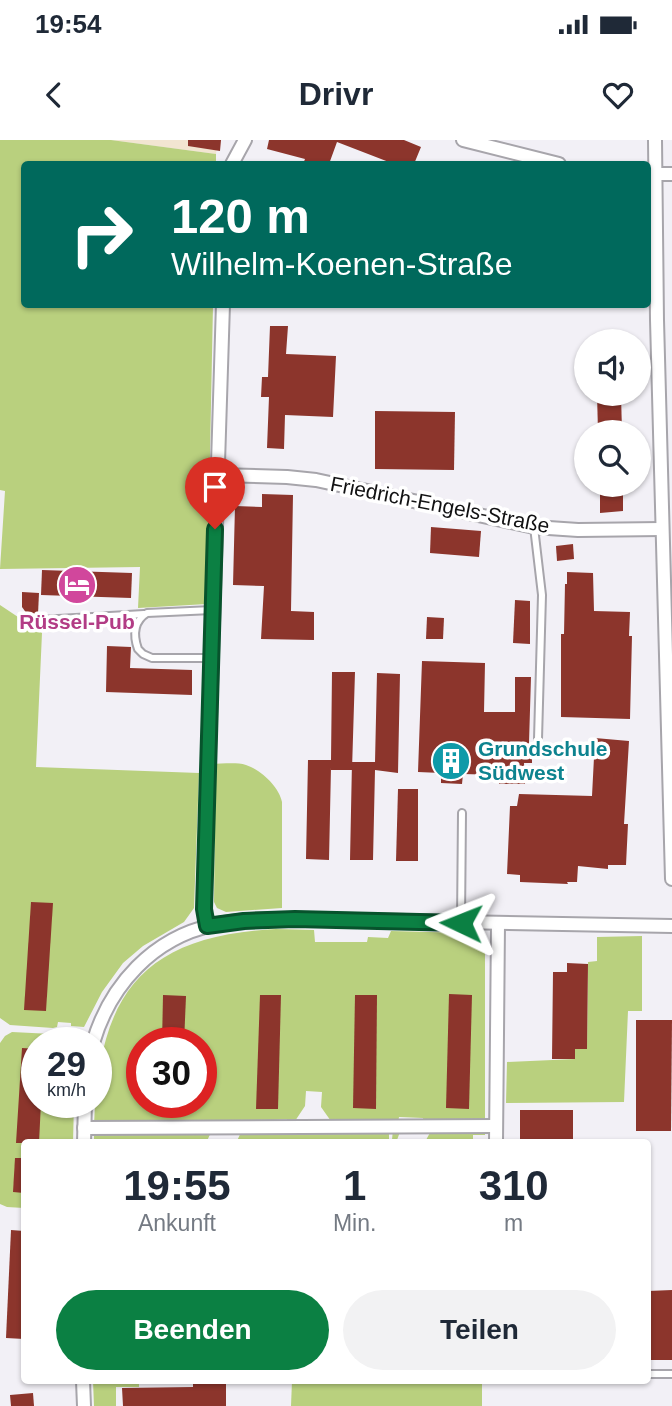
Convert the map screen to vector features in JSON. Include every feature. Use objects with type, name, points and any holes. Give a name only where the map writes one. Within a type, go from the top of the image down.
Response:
[{"type":"street","points":[[234,161],[245,140]]},
{"type":"street","points":[[463,140],[547,161]]},
{"type":"street","points":[[655,140],[651,174],[666,460],[662,529],[670,697],[672,880]]},
{"type":"street","points":[[651,174],[672,174]]},
{"type":"street","points":[[207,926],[204,909],[210,658],[223,308]]},
{"type":"street","name":"Friedrich-Engels-Straße","points":[[217,475],[316,480],[534,527],[578,530],[662,529]]},
{"type":"street","points":[[99,1027],[110,1001],[134,969],[163,946],[207,926],[295,919],[672,926]]},
{"type":"street","points":[[496,1139],[498,924]]},
{"type":"street","points":[[84,1118],[84,1139]]},
{"type":"street","points":[[84,1128],[496,1126]]},
{"type":"street","points":[[83,1384],[84,1406]]},
{"type":"lane","points":[[534,527],[541,595],[538,739]]},
{"type":"lane","points":[[24,621],[212,610]]},
{"type":"lane","points":[[144,614],[137,622],[135,632],[136,644],[143,654],[155,658],[210,658]]},
{"type":"lane","points":[[461,923],[462,813]]},
{"type":"lane","points":[[651,1374],[672,1374]]},
{"type":"shaded area","points":[[111,140],[218,140],[216,154]]},
{"type":"green space","points":[[0,140],[111,140],[216,154],[216,161],[21,161],[21,308],[213,308],[207,604],[138,608],[140,567],[0,569],[5,491],[0,490]]},
{"type":"green space","points":[[0,605],[42,633],[36,767],[199,773],[194,908],[184,922],[143,946],[123,963],[102,992],[84,1027],[58,1022],[57,1027],[10,1025],[0,1018]]},
{"type":"green space","points":[[211,764],[252,767],[268,780],[280,796],[282,908],[226,912],[217,908],[214,902],[215,815],[210,815]]},
{"type":"green space","points":[[276,929],[314,930],[315,942],[367,942],[368,937],[388,938],[391,931],[468,933],[477,937],[485,950],[485,1122],[424,1123],[423,1118],[399,1117],[398,1123],[333,1124],[321,1107],[322,1092],[306,1091],[305,1106],[293,1124],[287,1124],[287,1119],[274,1120],[273,1124],[188,1124],[187,1120],[174,1120],[174,1124],[94,1125],[95,1118],[112,1118],[111,1027],[118,1008],[136,981],[160,960],[191,944],[229,934]]},
{"type":"green space","points":[[642,936],[642,1011],[628,1011],[624,1102],[506,1103],[507,1062],[575,1059],[575,1049],[587,1049],[588,962],[597,961],[597,937]]},
{"type":"green space","points":[[12,1032],[21,1032],[21,1118],[74,1118],[73,1139],[21,1139],[21,1208],[0,1204],[0,1043]]},
{"type":"green space","points":[[389,1129],[389,1139],[238,1139],[242,1130]]},
{"type":"green space","points":[[393,1129],[401,1129],[397,1139],[392,1139]]},
{"type":"green space","points":[[432,1129],[485,1129],[485,1135],[473,1135],[473,1139],[427,1139]]},
{"type":"green space","points":[[212,1130],[208,1139],[94,1139],[94,1131]]},
{"type":"green space","points":[[93,1384],[139,1384],[139,1387],[116,1387],[116,1406],[94,1406]]},
{"type":"green space","points":[[292,1384],[482,1384],[482,1406],[291,1406]]},
{"type":"building","points":[[188,140],[221,140],[220,151],[188,146]]},
{"type":"building","points":[[269,140],[404,140],[421,147],[415,161],[386,161],[337,142],[330,161],[304,161],[305,159],[267,149]]},
{"type":"building","points":[[270,326],[288,326],[286,354],[336,356],[333,417],[285,415],[284,449],[267,448],[269,397],[261,397],[262,377],[268,377]]},
{"type":"building","points":[[597,406],[621,406],[622,420],[598,420]]},
{"type":"building","points":[[375,411],[455,412],[454,470],[375,469]]},
{"type":"building","points":[[262,494],[293,495],[291,611],[314,612],[314,640],[261,639],[264,586],[233,585],[235,506],[262,507]]},
{"type":"building","points":[[600,497],[623,497],[623,511],[600,513]]},
{"type":"building","points":[[431,527],[481,531],[479,557],[430,553]]},
{"type":"building","points":[[573,544],[574,559],[557,561],[556,546]]},
{"type":"building","points":[[42,570],[132,573],[131,598],[41,595]]},
{"type":"building","points":[[567,572],[593,573],[594,611],[630,612],[630,719],[561,717],[561,634],[564,634]]},
{"type":"building","points":[[22,592],[39,593],[38,614],[27,614],[22,607]]},
{"type":"building","points":[[515,600],[530,601],[530,644],[513,643]]},
{"type":"building","points":[[427,617],[444,618],[443,639],[426,639]]},
{"type":"building","points":[[107,646],[131,647],[130,668],[192,670],[192,695],[106,692]]},
{"type":"building","points":[[422,661],[485,663],[484,712],[515,712],[515,677],[531,677],[529,743],[532,743],[532,763],[524,763],[525,784],[499,784],[499,775],[463,774],[462,784],[441,783],[441,773],[418,772]]},
{"type":"building","points":[[332,672],[355,672],[352,770],[331,770],[331,767],[329,860],[306,859],[308,760],[331,760]]},
{"type":"building","points":[[377,673],[400,674],[398,773],[375,770],[373,860],[350,860],[352,762],[375,762]]},
{"type":"building","points":[[595,738],[629,741],[624,824],[628,824],[626,865],[608,865],[608,869],[578,866],[577,882],[567,882],[568,884],[520,882],[520,875],[507,874],[510,806],[517,806],[519,794],[592,796]]},
{"type":"building","points":[[398,789],[418,789],[418,861],[396,861]]},
{"type":"building","points":[[31,902],[53,903],[46,1011],[24,1010]]},
{"type":"building","points":[[567,963],[588,964],[587,1049],[575,1049],[575,1059],[552,1059],[553,972],[567,972]]},
{"type":"building","points":[[449,994],[472,995],[469,1109],[446,1108]]},
{"type":"building","points":[[163,995],[186,996],[185,1027],[162,1027]]},
{"type":"building","points":[[260,995],[281,995],[278,1109],[256,1109]]},
{"type":"building","points":[[355,995],[377,995],[376,1109],[353,1108]]},
{"type":"building","points":[[636,1020],[672,1020],[671,1131],[636,1131]]},
{"type":"building","points":[[21,1064],[21,1118],[40,1118],[39,1139],[21,1139],[21,1143],[16,1143]]},
{"type":"building","points":[[520,1110],[573,1110],[573,1139],[520,1139]]},
{"type":"building","points":[[15,1158],[21,1158],[21,1193],[13,1192]]},
{"type":"building","points":[[11,1230],[21,1231],[21,1339],[6,1338]]},
{"type":"building","points":[[672,1290],[672,1360],[651,1360],[651,1291]]},
{"type":"building","points":[[193,1384],[226,1384],[226,1406],[123,1406],[122,1388],[193,1387]]},
{"type":"building","points":[[33,1393],[34,1406],[11,1406],[10,1395]]},
{"type":"place","name":"Rüssel-Pub","points":[[77,585]]},
{"type":"place","name":"Grundschule Südwest","points":[[451,761]]},
{"type":"route","points":[[215,529],[204,909],[207,926],[295,919],[461,923]]}]
